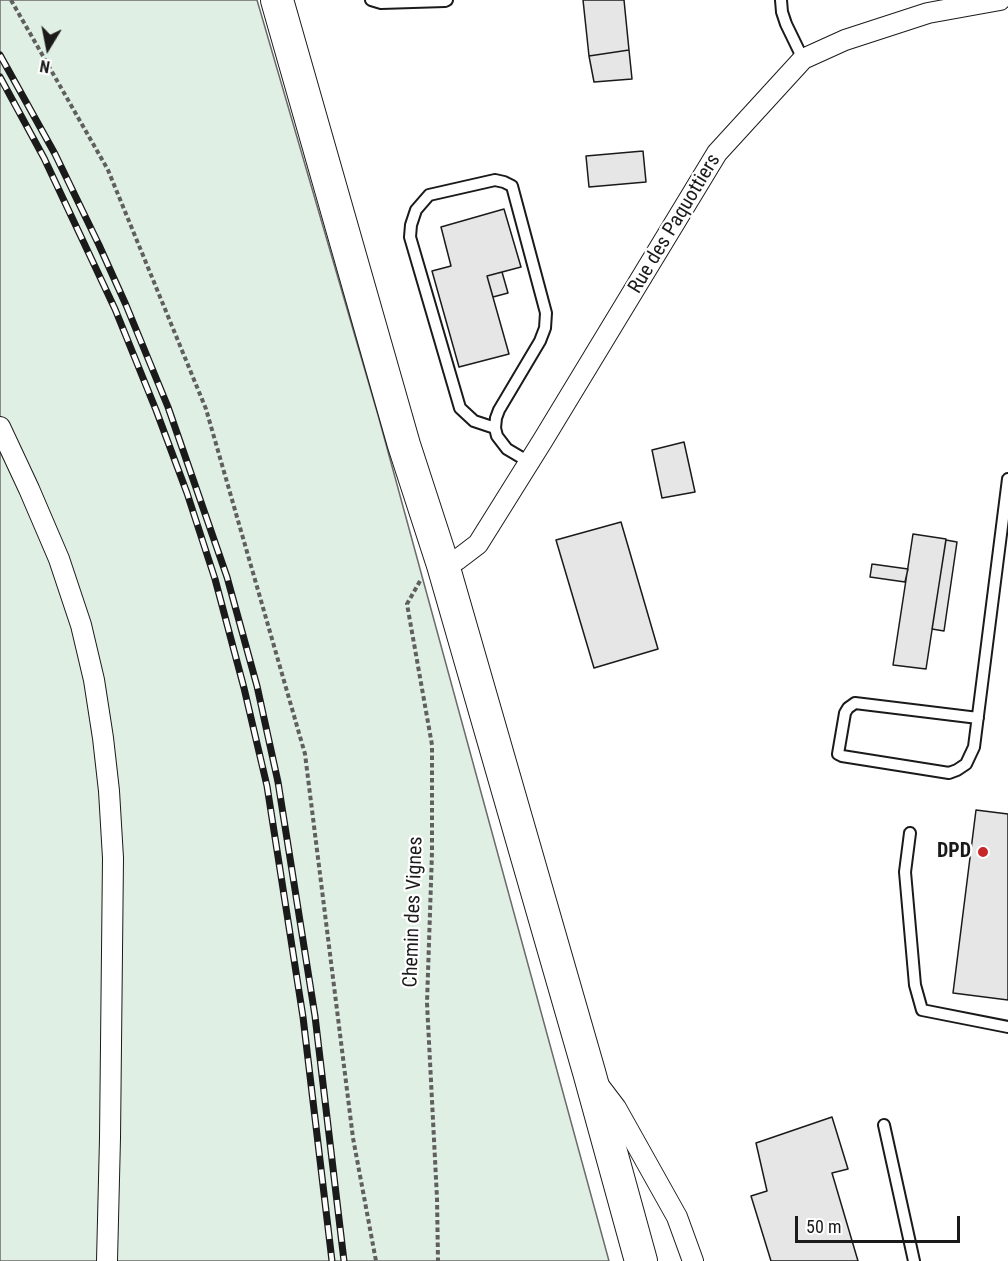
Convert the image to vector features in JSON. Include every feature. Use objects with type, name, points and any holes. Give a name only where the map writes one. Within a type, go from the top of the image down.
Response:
[{"type":"main road","points":[[277,0],[404,445],[432,572],[589,1072],[641,1261]]},
{"type":"street","name":"Rue des Paquottiers","points":[[432,572],[457,560],[478,544],[717,153],[803,59],[845,40],[928,13],[1000,0]]},
{"type":"street","points":[[0,427],[59,559],[81,626],[94,680],[103,738],[113,858],[107,1261]]},
{"type":"street","points":[[589,1072],[616,1108],[677,1217],[693,1261]]},
{"type":"lane","points":[[371,0],[381,3],[447,0]]},
{"type":"lane","points":[[781,0],[786,24],[803,59]]},
{"type":"lane","points":[[495,428],[474,421],[460,408],[410,237],[416,210],[429,195],[495,180],[512,186],[546,313],[545,328],[540,341],[496,418],[497,436],[507,449],[529,462]]},
{"type":"lane","points":[[978,718],[855,704],[845,713],[838,754],[949,773],[966,764],[974,747],[978,718],[1008,479]]},
{"type":"lane","points":[[910,833],[905,872],[915,985],[922,1010],[1008,1027]]},
{"type":"lane","points":[[884,1125],[914,1261]]},
{"type":"path","points":[[11,0],[108,170],[206,409],[305,754],[353,1138],[376,1261]]},
{"type":"path","name":"Chemin des Vignes","points":[[432,572],[406,604],[432,745],[432,852],[427,1003],[438,1261]]},
{"type":"green space","points":[[0,0],[257,0],[378,415],[609,1261],[0,1261]]},
{"type":"building","points":[[583,0],[624,0],[629,50],[589,56]]},
{"type":"building","points":[[629,50],[632,79],[594,82],[589,56]]},
{"type":"building","points":[[643,151],[646,182],[589,187],[586,156]]},
{"type":"building","points":[[504,209],[521,267],[487,276],[509,354],[459,367],[432,271],[451,266],[441,227]]},
{"type":"building","points":[[502,272],[508,293],[493,297],[487,276]]},
{"type":"building","points":[[684,442],[695,492],[662,498],[652,450]]},
{"type":"building","points":[[621,522],[658,649],[594,668],[556,540]]},
{"type":"building","points":[[913,534],[946,539],[926,669],[893,665]]},
{"type":"building","points":[[946,540],[957,542],[944,631],[932,629]]},
{"type":"building","points":[[872,564],[908,569],[905,582],[870,577]]},
{"type":"building","points":[[976,810],[1008,814],[1008,1000],[953,993]]},
{"type":"building","points":[[832,1117],[848,1169],[832,1173],[858,1261],[771,1261],[751,1196],[767,1191],[756,1143]]},
{"type":"railway","points":[[0,55],[55,154],[126,305],[168,407],[227,577],[257,686],[278,782],[315,1016],[344,1261]]},
{"type":"railway","points":[[0,77],[44,158],[115,309],[187,493],[215,579],[267,786],[303,1017],[332,1261]]},
{"type":"place","name":"DPD","points":[[983,852]]}]
